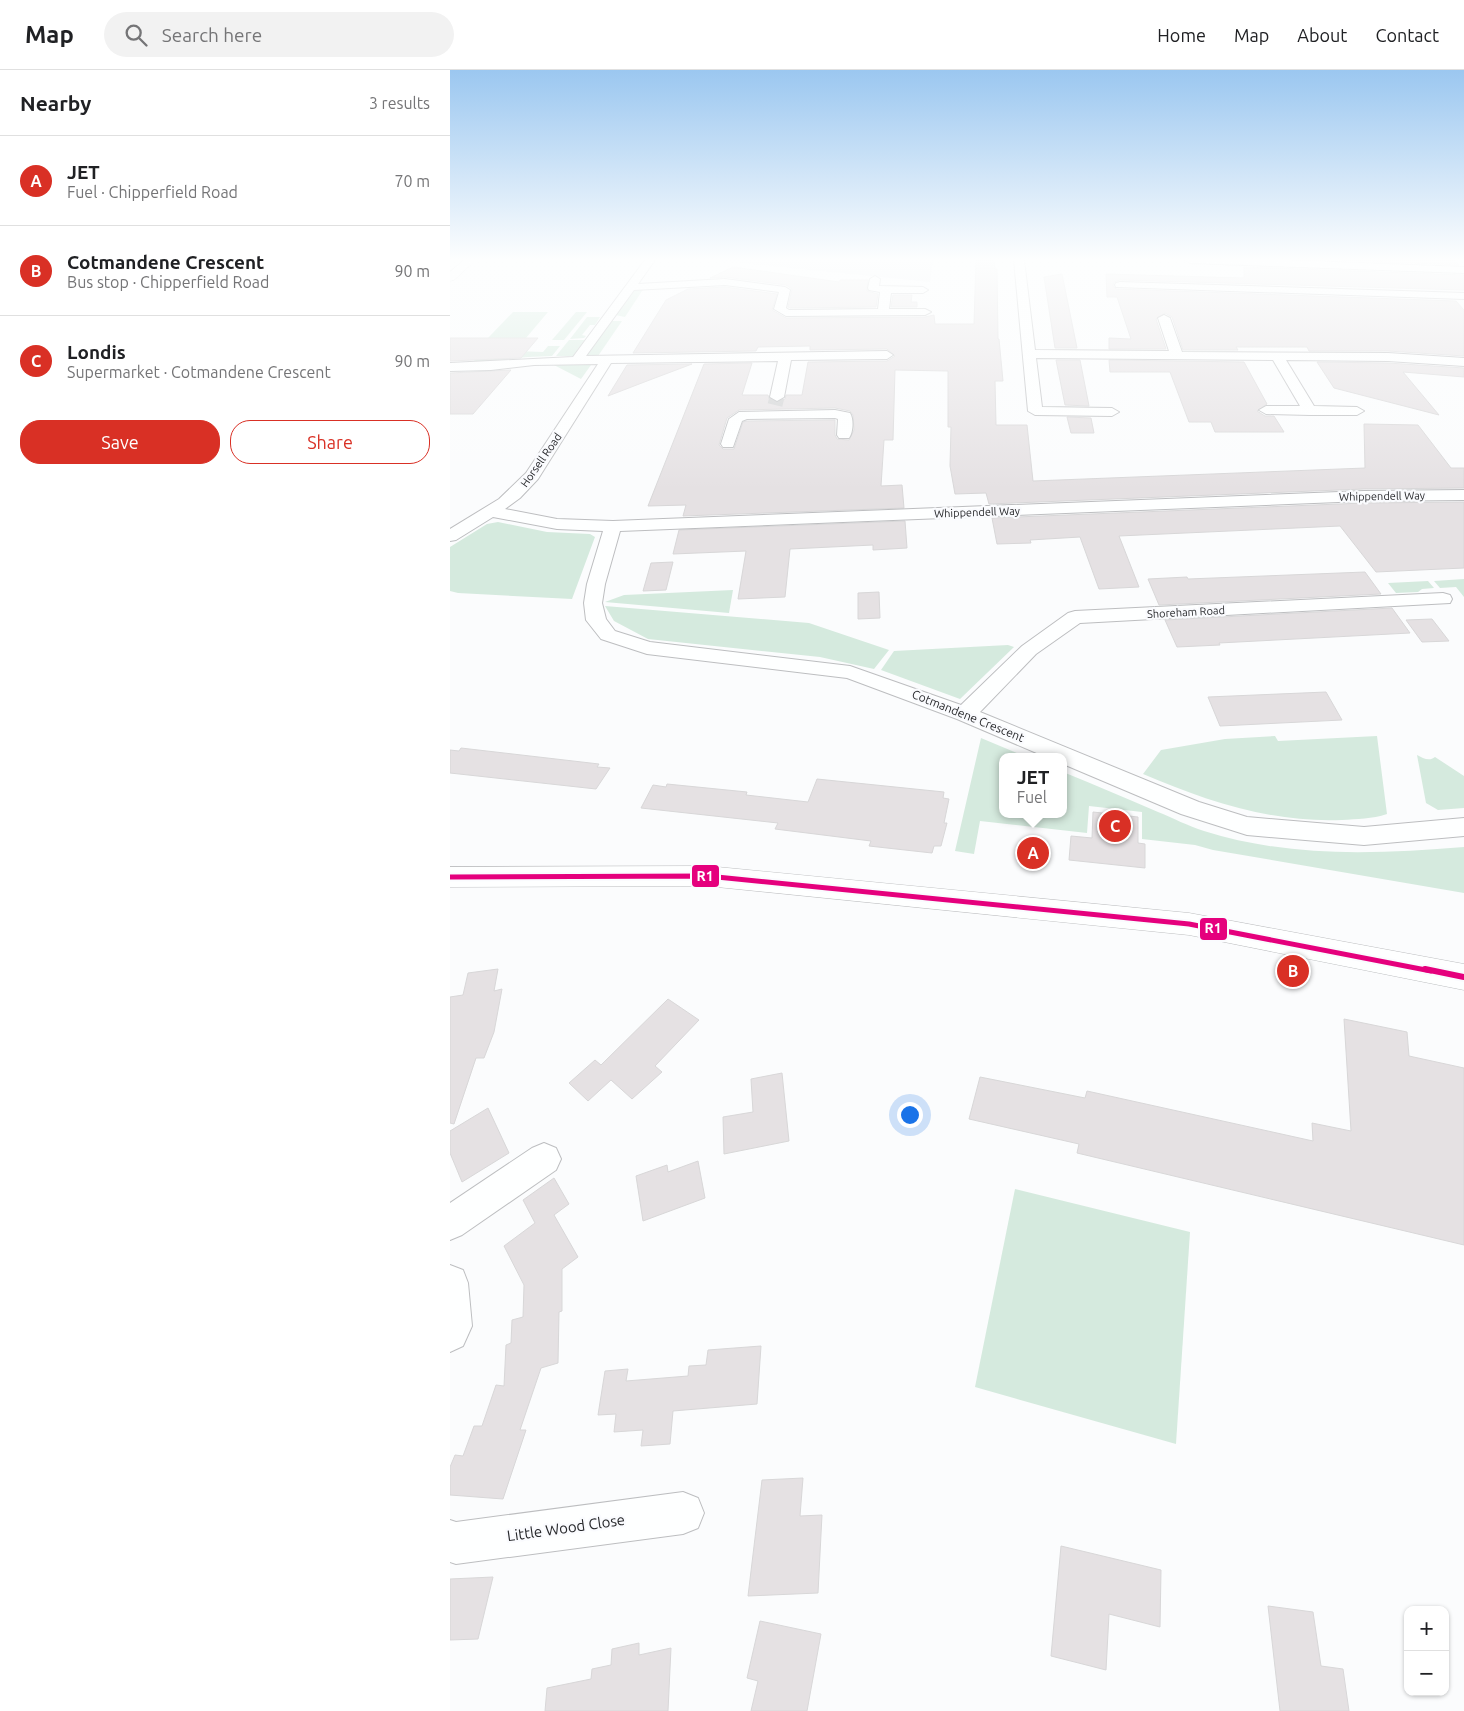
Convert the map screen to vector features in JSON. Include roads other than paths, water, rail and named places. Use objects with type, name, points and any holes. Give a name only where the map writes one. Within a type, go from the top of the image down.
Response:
[{"type":"street","points":[[577,360],[594,337]]},
{"type":"street","points":[[1027,337],[1035,411],[1112,412]]},
{"type":"street","points":[[1171,337],[1177,355]]},
{"type":"street","points":[[1029,354],[1388,356],[1464,362]]},
{"type":"street","points":[[450,367],[486,366],[534,361],[887,355]]},
{"type":"street","points":[[1277,356],[1310,411]]},
{"type":"street","points":[[775,406],[785,357]]},
{"type":"street","name":"Horsell Road","points":[[450,536],[491,512],[523,488],[607,360]]},
{"type":"street","points":[[728,444],[736,419],[775,406],[845,416],[844,435]]},
{"type":"street","points":[[1266,410],[1357,411]]},
{"type":"street","name":"Whippendell Way","points":[[491,512],[557,524],[613,526],[1364,496],[1464,495]]},
{"type":"street","name":"Cotmandene Crescent","points":[[613,526],[596,584],[593,603],[596,620],[608,635],[647,648],[850,672],[965,714],[1058,753]]},
{"type":"street","name":"Shoreham Road","points":[[965,714],[1029,650],[1075,617],[1443,599]]},
{"type":"street","name":"Cotmandene Crescent","points":[[1067,757],[1190,808],[1247,826],[1364,836],[1464,827]]},
{"type":"street","points":[[450,877],[707,876],[1188,924],[1464,977]]},
{"type":"street","points":[[450,1223],[544,1159]]},
{"type":"street","points":[[450,1283],[453,1326],[450,1333]]},
{"type":"street","name":"Little Wood Close","points":[[450,1541],[456,1543],[683,1513]]},
{"type":"tunnel","points":[[775,405],[777,397]]},
{"type":"place","name":"Londis","points":[[1115,826]]},
{"type":"place","name":"JET","points":[[1033,853]]},
{"type":"place","name":"Cotmandene Crescent","points":[[1293,971]]}]
